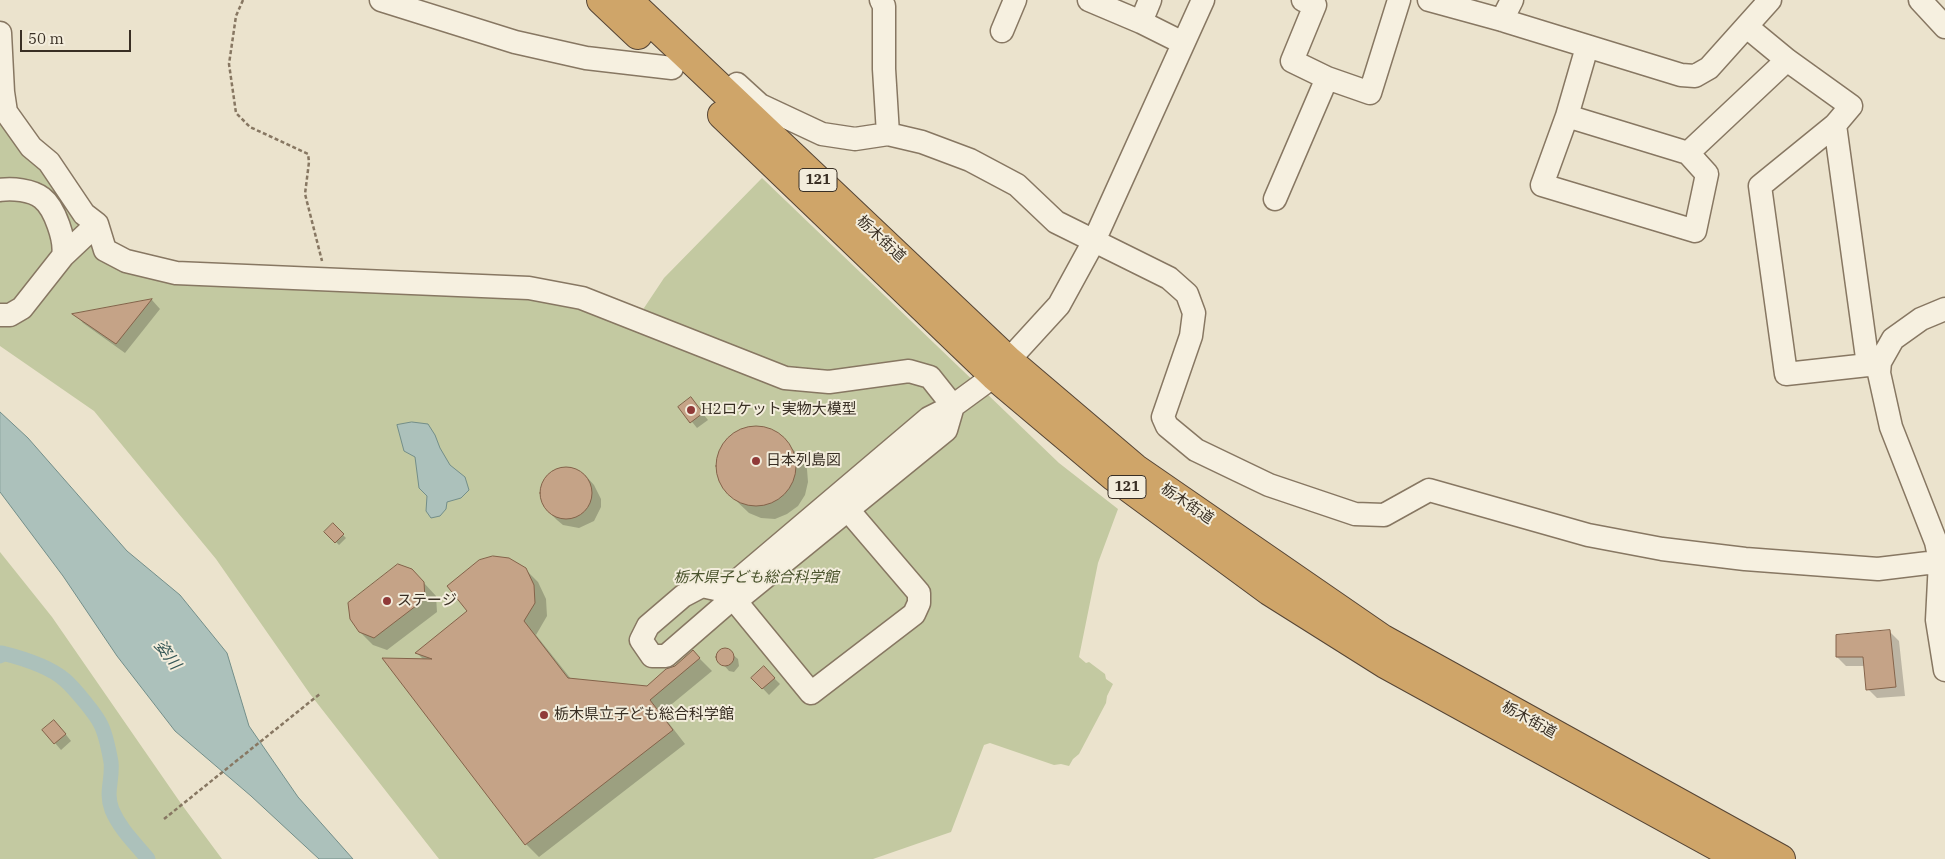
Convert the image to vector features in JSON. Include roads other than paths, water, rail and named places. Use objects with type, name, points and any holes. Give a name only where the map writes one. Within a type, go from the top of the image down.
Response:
[{"type":"highway","name":"栃木街道","points":[[601,0],[672,68],[1001,368],[1135,468],[1383,639],[1781,859]]},
{"type":"highway","name":"栃木街道","points":[[628,0],[1114,477],[1269,590],[1385,664],[1740,859]]},
{"type":"street","points":[[381,0],[515,42],[586,58],[672,68]]},
{"type":"street","points":[[881,0],[884,6],[884,70],[888,134]]},
{"type":"street","points":[[1002,31],[1015,0]]},
{"type":"street","points":[[1089,0],[1141,22],[1183,43]]},
{"type":"street","points":[[1141,22],[1150,0]]},
{"type":"street","points":[[953,406],[946,430],[742,596],[734,598],[666,656],[652,656],[641,640],[648,626],[684,596],[702,586],[725,591],[929,418],[953,406],[1001,368],[1059,305],[1094,241],[1202,0]]},
{"type":"street","points":[[1303,0],[1315,5],[1292,61],[1327,78],[1370,93],[1399,0]]},
{"type":"street","points":[[1429,0],[1502,20],[1681,75],[1695,76],[1709,68],[1770,0]]},
{"type":"street","points":[[1502,20],[1512,0]]},
{"type":"street","points":[[1920,0],[1945,27]]},
{"type":"street","points":[[1747,27],[1787,60],[1851,106],[1835,125],[1760,186],[1786,374],[1874,364],[1894,339],[1921,320],[1945,309]]},
{"type":"street","points":[[0,33],[6,112],[31,147],[49,162],[84,214],[97,224],[105,250],[126,261],[176,273],[529,288],[582,298],[785,378],[829,382],[909,371],[930,377],[953,406]]},
{"type":"street","points":[[1567,116],[1688,152],[1707,174],[1694,231],[1542,185],[1567,116],[1587,46]]},
{"type":"street","points":[[1688,152],[1787,60]]},
{"type":"street","points":[[1274,199],[1327,78]]},
{"type":"street","points":[[737,84],[760,105],[822,134],[855,139],[888,134],[922,142],[970,160],[1017,185],[1056,222],[1170,278],[1187,294],[1194,313],[1191,336],[1163,417],[1167,426],[1196,450],[1269,485],[1354,514],[1384,514],[1429,490],[1588,535],[1662,549],[1744,559],[1878,569],[1943,561]]},
{"type":"street","points":[[1835,125],[1874,364],[1879,373],[1891,427],[1943,561],[1937,620],[1945,670]]},
{"type":"street","points":[[0,190],[22,190],[42,198],[52,211],[61,232],[65,246],[63,256]]},
{"type":"street","points":[[0,315],[10,315],[22,308],[63,256],[97,224]]},
{"type":"street","points":[[734,598],[811,693],[819,688],[914,614],[919,604],[919,592],[848,510]]},
{"type":"water","name":"姿川","points":[[0,412],[28,438],[127,551],[180,595],[227,653],[249,726],[298,797],[353,859],[319,859],[251,796],[175,731],[117,656],[63,576],[0,492]]},
{"type":"water","points":[[412,422],[428,424],[450,465],[465,477],[469,490],[461,498],[447,502],[446,509],[440,516],[431,518],[426,511],[427,496],[419,488],[415,457],[404,451],[397,425]]},
{"type":"waterway","points":[[0,656],[2,653],[27,660],[59,675],[74,689],[95,714],[104,733],[111,762],[109,797],[112,810],[123,830],[148,859]]},
{"type":"place","name":"H2ロケット実物大模型","points":[[691,410]]},
{"type":"place","name":"日本列島図","points":[[756,461]]},
{"type":"place","name":"ステージ","points":[[387,601]]},
{"type":"place","name":"栃木県立子ども総合科学館","points":[[544,715]]},
{"type":"park label","name":"栃木県子ども総合科学館","points":[[756,578]]}]
